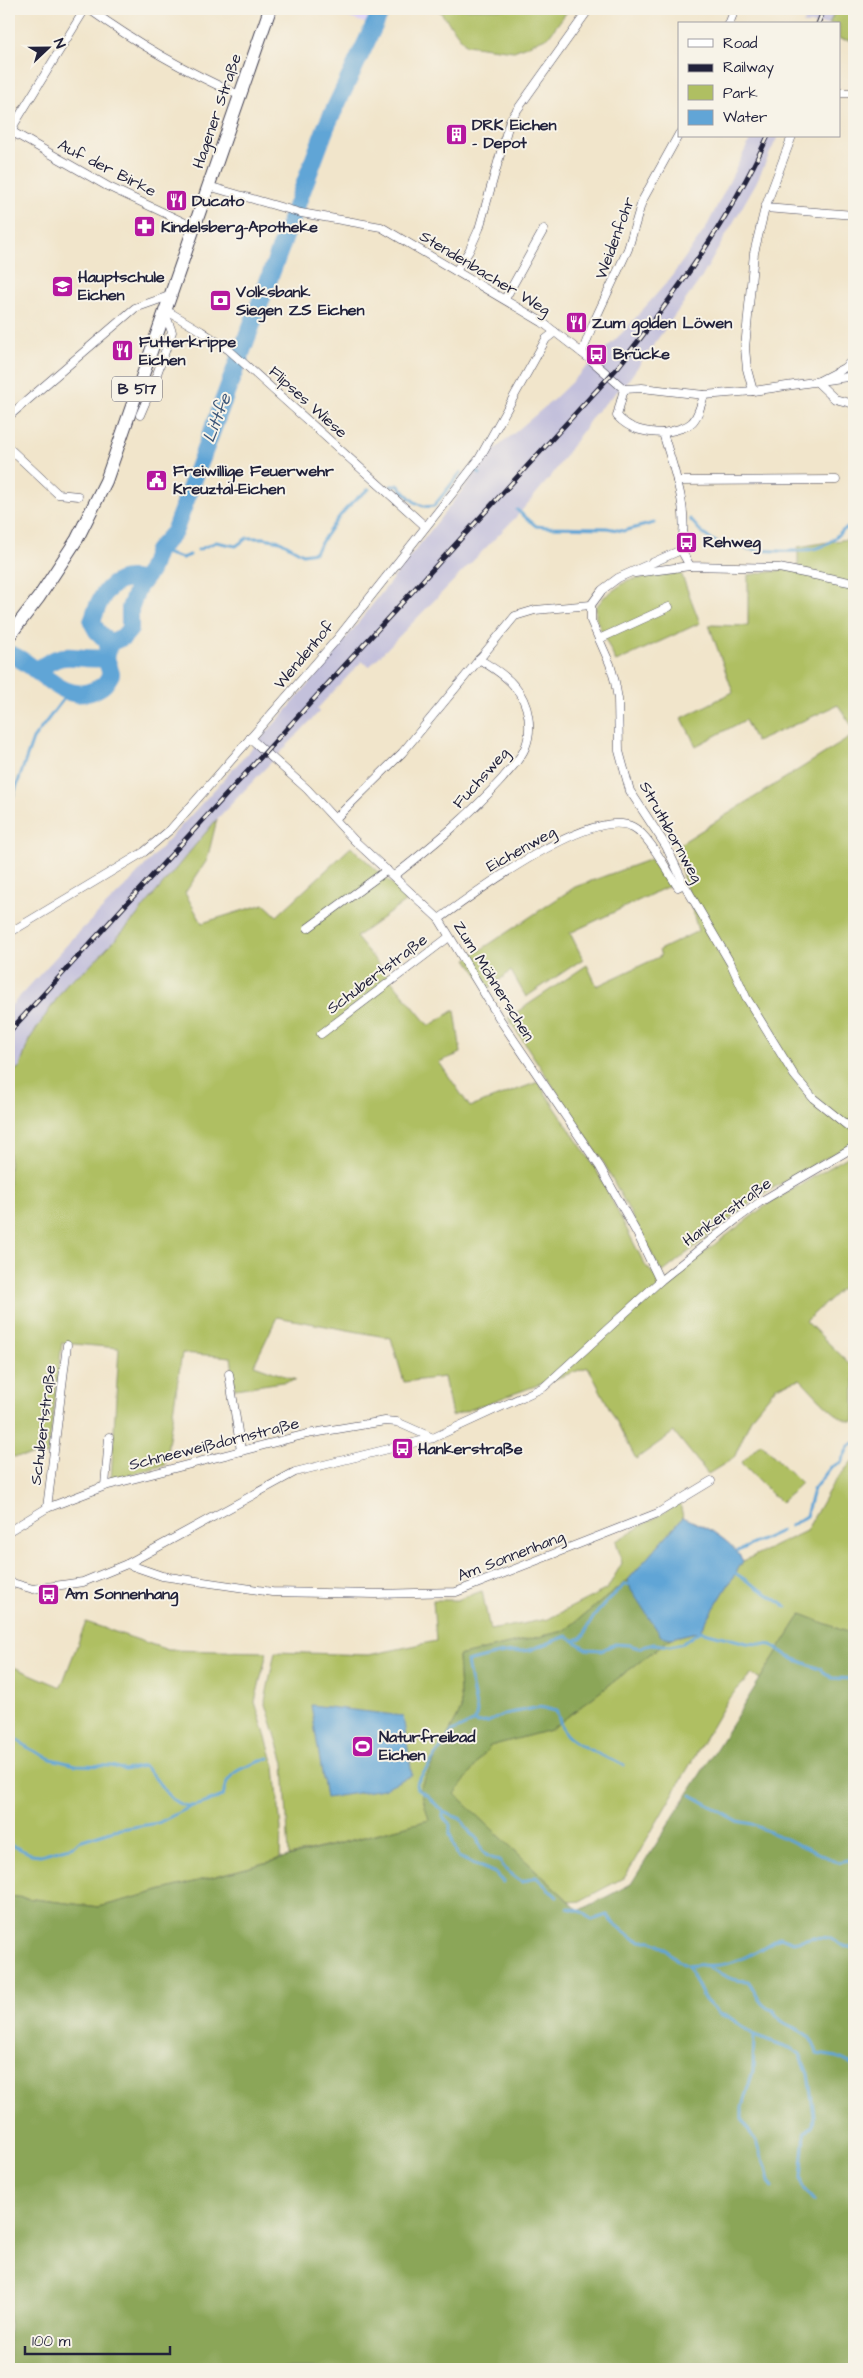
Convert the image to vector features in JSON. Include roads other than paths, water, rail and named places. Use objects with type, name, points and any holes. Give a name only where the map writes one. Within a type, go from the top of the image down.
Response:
[{"type":"main road","name":"Hagener Straße","points":[[9,635],[39,598],[77,539],[106,481],[164,309],[270,9]]},
{"type":"street","points":[[9,144],[11,131],[15,123],[87,9],[205,80],[239,95]]},
{"type":"street","points":[[456,271],[469,251],[479,229],[510,120],[589,9]]},
{"type":"street","points":[[730,22],[735,9]]},
{"type":"street","points":[[840,93],[854,93]]},
{"type":"street","name":"Auf der Birke","points":[[11,131],[98,182],[194,227]]},
{"type":"street","name":"Weidenfohr","points":[[582,353],[593,324],[628,250],[642,201],[678,136]]},
{"type":"street","points":[[753,392],[747,369],[745,348],[754,253],[765,208],[791,138]]},
{"type":"street","name":"Stendenbacher Weg","points":[[208,186],[301,213],[381,227],[505,299],[555,332],[624,389]]},
{"type":"street","points":[[765,208],[854,215]]},
{"type":"street","points":[[505,299],[544,229]]},
{"type":"street","points":[[9,416],[134,308],[169,296]]},
{"type":"street","points":[[140,414],[154,385],[172,332],[164,309]]},
{"type":"street","name":"Flipses Wiese","points":[[164,309],[202,331],[229,350],[425,526]]},
{"type":"street","name":"Wendenhof","points":[[9,933],[144,852],[171,829],[337,639],[479,459],[529,366],[546,339],[555,332]]},
{"type":"street","points":[[817,382],[844,368],[854,359]]},
{"type":"street","points":[[704,395],[693,423],[688,427],[662,433],[641,432],[624,424],[617,416],[624,389],[642,388],[704,395],[753,392],[854,376]]},
{"type":"street","points":[[817,382],[835,399],[854,404]]},
{"type":"street","points":[[662,433],[677,481],[684,517],[685,532],[681,550],[690,566]]},
{"type":"street","points":[[9,448],[58,494],[78,496]]},
{"type":"street","points":[[677,481],[836,480]]},
{"type":"street","points":[[335,819],[402,753],[510,620],[521,613],[535,610],[591,606],[602,590],[627,574],[681,550]]},
{"type":"street","points":[[627,574],[690,566],[779,568],[854,583]]},
{"type":"street","name":"Struthbornweg","points":[[591,606],[591,621],[610,664],[615,682],[618,699],[619,752],[630,790],[666,846],[684,884],[731,964],[746,997],[794,1075],[813,1098],[854,1131]]},
{"type":"street","points":[[599,639],[669,606]]},
{"type":"street","name":"Fuchsweg","points":[[308,928],[390,873],[480,803],[517,761],[525,748],[529,729],[522,698],[516,687],[479,659]]},
{"type":"street","name":"Zum Möhnerschen","points":[[250,738],[307,789],[335,819],[439,919],[501,1021],[600,1167],[639,1237],[660,1282]]},
{"type":"street","name":"Eichenweg","points":[[439,919],[488,883],[548,847],[590,830],[616,823],[633,827],[642,834],[678,887],[684,884]]},
{"type":"street","name":"Schubertstraße","points":[[321,1034],[449,937]]},
{"type":"street","name":"Hankerstraße","points":[[9,1582],[33,1588],[83,1582],[127,1564],[295,1472],[433,1438],[544,1387],[660,1282],[760,1202],[854,1147]]},
{"type":"street","name":"Schubertstraße","points":[[47,1508],[66,1345]]},
{"type":"street","points":[[228,1374],[241,1451]]},
{"type":"street","name":"Schneeweißdornstraße","points":[[9,1531],[47,1508],[105,1486],[307,1434],[385,1421],[397,1422],[433,1438]]},
{"type":"street","points":[[105,1486],[109,1437]]},
{"type":"street","name":"Am Sonnenhang","points":[[127,1564],[142,1571],[162,1576],[272,1592],[374,1594],[456,1592],[658,1513],[711,1481]]},
{"type":"water","points":[[683,1517],[708,1529],[724,1540],[732,1546],[743,1561],[700,1631],[671,1638],[661,1636],[631,1590],[628,1580]]},
{"type":"water","name":"Naturfreibad Eichen","points":[[311,1705],[403,1716],[412,1775],[383,1789],[326,1798]]},
{"type":"waterway","name":"Littfe","points":[[9,654],[20,659],[60,688],[71,692],[83,693],[95,690],[103,686],[111,674],[106,658],[109,643],[123,637],[130,629],[130,608],[138,587],[150,571],[157,551],[174,532],[326,127],[382,9]]},
{"type":"waterway","points":[[476,470],[480,474]]},
{"type":"waterway","points":[[391,486],[398,485],[418,504],[434,506],[461,472]]},
{"type":"waterway","points":[[198,550],[216,542],[236,546],[247,538],[264,538],[280,541],[303,554],[315,552],[345,510],[369,489]]},
{"type":"waterway","points":[[517,510],[536,526],[607,528],[623,531],[654,523]]},
{"type":"waterway","points":[[690,519],[705,535],[716,542],[738,548],[769,551],[813,549],[827,544],[841,532],[854,526]]},
{"type":"waterway","points":[[157,551],[182,558],[190,555]]},
{"type":"waterway","points":[[109,643],[97,631],[92,622],[103,596],[115,583],[132,579],[142,581]]},
{"type":"waterway","points":[[36,671],[47,663],[64,657],[106,658]]},
{"type":"waterway","points":[[9,808],[33,739],[68,693]]},
{"type":"waterway","points":[[790,1526],[806,1516],[813,1490],[831,1467],[841,1462],[849,1446],[854,1443]]},
{"type":"waterway","points":[[738,1551],[781,1531]]},
{"type":"waterway","points":[[735,1573],[787,1607]]},
{"type":"waterway","points":[[576,1640],[583,1636],[597,1612],[624,1585],[630,1584]]},
{"type":"waterway","points":[[557,1897],[536,1877],[522,1882],[506,1870],[499,1860],[487,1856],[480,1847],[477,1838],[471,1834],[461,1819],[443,1812],[428,1796],[417,1789],[416,1784],[452,1732],[475,1721],[477,1712],[467,1662],[498,1654],[530,1650],[567,1636],[586,1649],[602,1650],[615,1644],[639,1648],[654,1644],[670,1646],[683,1643],[700,1631],[747,1643],[772,1645],[789,1657],[820,1669],[832,1678],[854,1679]]},
{"type":"waterway","points":[[475,1721],[477,1723],[488,1722],[505,1714],[540,1707],[556,1711],[563,1730],[573,1740],[624,1765]]},
{"type":"waterway","points":[[9,1734],[30,1749],[51,1759],[76,1765],[112,1766],[125,1770],[143,1766],[170,1797],[184,1805],[193,1806],[223,1796],[228,1780],[233,1774],[238,1770],[269,1758]]},
{"type":"waterway","points":[[691,1795],[737,1821],[752,1824],[838,1862],[854,1859]]},
{"type":"waterway","points":[[9,1844],[31,1854],[40,1855],[74,1846],[79,1841],[114,1830],[158,1823],[192,1806]]},
{"type":"waterway","points":[[443,1812],[443,1817],[450,1824],[450,1834],[458,1857],[495,1873],[503,1882]]},
{"type":"waterway","points":[[568,1908],[583,1912],[592,1920],[607,1915],[627,1934],[641,1941],[657,1943],[681,1963],[688,1966],[713,1966],[733,1962],[752,1954],[780,1937],[794,1942],[814,1937],[831,1938],[843,1946],[854,1948]]},
{"type":"waterway","points":[[688,1966],[705,2000],[719,2014],[729,2017],[754,2035],[790,2048],[800,2054],[808,2074],[814,2115],[813,2124],[805,2134],[801,2178],[803,2188],[814,2201]]},
{"type":"waterway","points":[[709,1968],[732,1979],[748,1981],[764,2005],[773,2010],[784,2022],[810,2038],[817,2054],[837,2057],[852,2064],[854,2073]]},
{"type":"waterway","points":[[754,2035],[753,2071],[742,2107],[742,2118],[755,2141],[766,2166],[769,2182],[773,2187]]},
{"type":"railway","points":[[819,22],[824,9]]},
{"type":"railway","points":[[9,1032],[618,367],[700,256],[736,197],[767,138]]},
{"type":"place","name":"DRK Eichen - Depot","points":[[456,134]]},
{"type":"place","name":"Ducato","points":[[176,201]]},
{"type":"place","name":"Kindelsberg-Apotheke","points":[[145,227]]},
{"type":"place","name":"Hauptschule Eichen","points":[[62,286]]},
{"type":"place","name":"Volksbank Siegen ZS Eichen","points":[[220,301]]},
{"type":"place","name":"Zum golden Löwen","points":[[576,323]]},
{"type":"place","name":"Futterkrippe Eichen","points":[[123,351]]},
{"type":"place","name":"Brücke","points":[[597,354]]},
{"type":"place","name":"Freiwillige Feuerwehr Kreuztal-Eichen","points":[[157,480]]},
{"type":"place","name":"Rehweg","points":[[687,542]]},
{"type":"place","name":"Hankerstraße","points":[[402,1449]]},
{"type":"place","name":"Am Sonnenhang","points":[[49,1594]]},
{"type":"place","name":"Naturfreibad Eichen","points":[[363,1746]]}]
